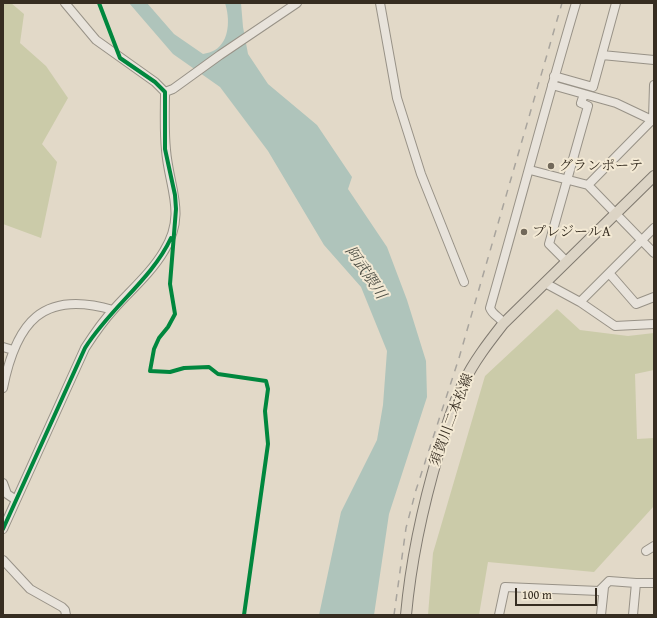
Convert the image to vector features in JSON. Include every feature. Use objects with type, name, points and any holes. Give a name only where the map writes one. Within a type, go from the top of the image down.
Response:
[{"type":"main road","name":"須賀川二本松線","points":[[406,615],[414,546],[428,486],[445,431],[463,383],[486,346],[503,324],[654,176]]},
{"type":"street","points":[[3,529],[85,348],[96,330],[153,268],[165,251],[173,232],[176,209],[175,195],[166,149],[165,92],[155,82],[96,40],[65,3]]},
{"type":"street","points":[[165,92],[173,90],[220,55],[297,3]]},
{"type":"street","points":[[380,3],[397,98],[421,174],[464,282]]},
{"type":"street","points":[[503,324],[501,319],[491,312],[490,308],[530,170],[554,76],[576,3]]},
{"type":"street","points":[[554,76],[593,87],[616,3]]},
{"type":"street","points":[[602,55],[654,60]]},
{"type":"street","points":[[552,85],[616,103],[653,120]]},
{"type":"street","points":[[588,185],[653,120],[654,85]]},
{"type":"street","points":[[566,261],[549,244],[588,106],[581,103],[584,94]]},
{"type":"street","points":[[530,170],[588,185],[654,253]]},
{"type":"street","points":[[580,302],[654,228]]},
{"type":"street","points":[[609,273],[636,304],[654,297]]},
{"type":"street","points":[[545,283],[580,302],[615,326],[654,324]]},
{"type":"street","points":[[3,388],[13,350],[29,324],[50,307],[90,305],[113,310]]},
{"type":"street","points":[[3,347],[13,350]]},
{"type":"street","points":[[3,482],[7,494],[16,500]]},
{"type":"street","points":[[646,551],[654,546]]},
{"type":"street","points":[[3,560],[30,589],[62,607],[65,610],[66,615]]},
{"type":"street","points":[[499,615],[505,587],[599,591],[609,581],[654,583]]},
{"type":"street","points":[[633,615],[636,583]]},
{"type":"street","points":[[601,615],[604,587]]},
{"type":"green space","points":[[3,3],[11,3],[24,14],[20,43],[46,66],[68,98],[42,144],[57,162],[41,238],[3,224]]},
{"type":"green space","points":[[557,309],[580,330],[628,336],[654,333],[654,370],[635,374],[637,439],[654,438],[654,506],[594,572],[488,562],[479,615],[428,615],[433,553],[485,376]]},
{"type":"water","name":"阿武隈川","points":[[129,3],[147,3],[174,34],[203,54],[215,50],[224,41],[228,29],[228,15],[225,3],[241,3],[243,27],[248,54],[268,84],[317,125],[352,177],[348,189],[387,247],[407,300],[426,361],[427,397],[389,514],[374,615],[319,615],[341,512],[377,440],[383,405],[387,351],[361,287],[324,245],[268,151],[220,87],[173,54]]},
{"type":"railway","points":[[394,615],[406,528],[416,490],[459,358],[562,3]]},
{"type":"cycle path","points":[[99,3],[120,58],[155,82],[165,92],[165,149],[175,195],[176,209],[170,284],[175,314],[168,327],[159,338],[154,349],[150,371],[170,372],[184,368],[209,367],[218,374],[266,381],[268,389],[265,411],[268,444],[244,615]]},
{"type":"cycle path","points":[[3,529],[85,348],[95,333],[153,267],[171,238]]},
{"type":"place","name":"グランポーテ","points":[[551,166]]},
{"type":"place","name":"プレジールA","points":[[524,232]]}]
